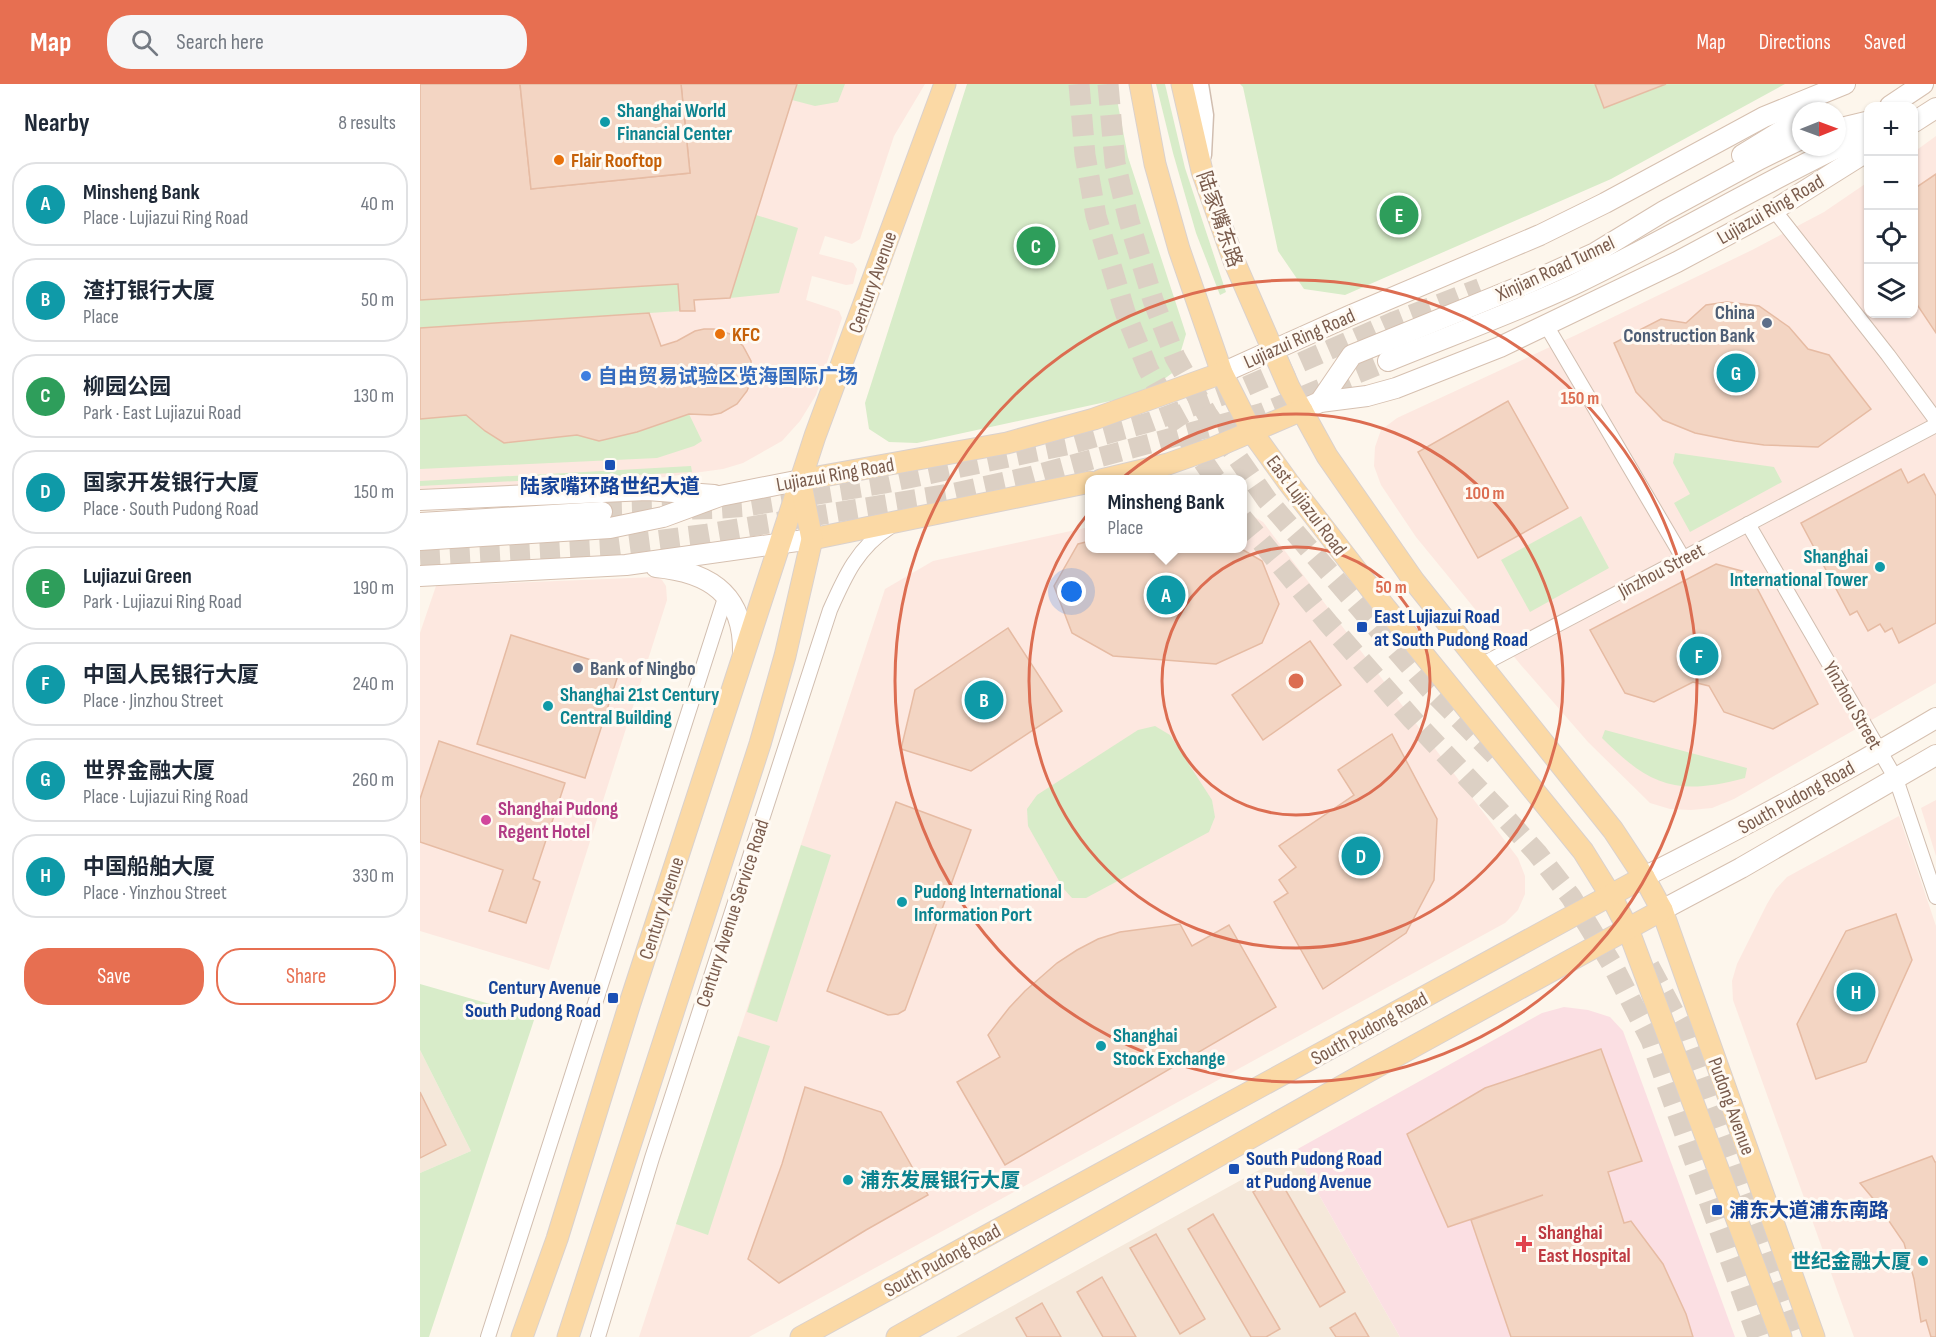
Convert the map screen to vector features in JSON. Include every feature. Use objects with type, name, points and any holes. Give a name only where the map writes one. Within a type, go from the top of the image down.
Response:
[{"type":"main road","name":"Century Avenue","points":[[522,1337],[556,1239],[630,1003],[815,436],[945,84]]},
{"type":"main road","name":"East Lujiazui Road","points":[[1140,84],[1155,164],[1179,249],[1222,372],[1252,432],[1384,606],[1583,851],[1611,896]]},
{"type":"main road","name":"陆家嘴东路","points":[[1182,84],[1202,171],[1234,261],[1272,350]]},
{"type":"main road","name":"Lujiazui Ring Road","points":[[420,540],[610,528],[663,517],[720,495],[1007,443],[1094,419],[1222,372],[1540,235],[1605,203],[1688,156],[1764,117],[1845,84]]},
{"type":"main road","points":[[1829,102],[1858,84]]},
{"type":"main road","points":[[1896,102],[1923,84]]},
{"type":"main road","points":[[1918,110],[1936,100]]},
{"type":"main road","points":[[1918,119],[1936,108]]},
{"type":"main road","points":[[1480,288],[1562,254],[1621,225],[1792,124]]},
{"type":"main road","points":[[1846,128],[1864,126]]},
{"type":"main road","name":"Lujiazui Ring Road","points":[[1846,138],[1864,127]]},
{"type":"main road","points":[[1846,137],[1864,127]]},
{"type":"main road","name":"Xinjian Road Tunnel","points":[[1311,406],[1352,356],[1531,282],[1595,252],[1693,195],[1792,143]]},
{"type":"main road","name":"Lujiazui Ring Road","points":[[1122,475],[1168,464],[1252,432],[1311,406],[1367,396],[1396,388],[1500,346],[1677,262],[1774,210],[1864,154]]},
{"type":"main road","name":"Lujiazui Ring Road","points":[[1388,361],[1583,280],[1728,206],[1816,156]]},
{"type":"main road","points":[[1272,350],[1311,406],[1327,456],[1414,581],[1613,830],[1644,877]]},
{"type":"main road","name":"Century Avenue","points":[[568,1337],[760,744],[785,656],[812,539],[801,480]]},
{"type":"main road","points":[[420,576],[626,565],[780,544],[1085,483]]},
{"type":"main road","name":"Lujiazui Ring Road","points":[[420,501],[647,490],[720,495]]},
{"type":"main road","points":[[420,523],[602,512]]},
{"type":"main road","points":[[626,565],[658,567],[696,576],[709,582],[726,595],[738,613],[742,626],[743,656]]},
{"type":"main road","name":"South Pudong Road","points":[[801,1337],[1644,877],[1725,836],[1936,718]]},
{"type":"main road","name":"South Pudong Road","points":[[897,1337],[1296,1112],[1741,868],[1936,755]]},
{"type":"main road","name":"Pudong Avenue","points":[[1644,877],[1662,910],[1814,1337]]},
{"type":"main road","name":"Pudong Avenue","points":[[1611,896],[1628,929],[1732,1202],[1780,1337]]},
{"type":"street","points":[[1200,84],[1205,115],[1202,171]]},
{"type":"street","points":[[1774,210],[1936,420]]},
{"type":"street","points":[[1546,325],[1683,558]]},
{"type":"street","name":"Jinzhou Street","points":[[1481,665],[1936,425]]},
{"type":"street","name":"Century Avenue Service Road","points":[[598,1337],[652,1158],[830,610],[861,550],[891,527],[911,519]]},
{"type":"street","name":"Yinzhou Street","points":[[1748,524],[1896,779],[1936,897]]},
{"type":"street","points":[[488,1337],[726,595]]},
{"type":"shaded area","points":[[420,84],[925,84],[894,136],[860,239],[852,244],[825,236],[819,254],[853,263],[857,269],[853,284],[846,285],[812,276],[806,300],[839,311],[842,318],[816,395],[800,421],[782,441],[743,463],[723,469],[657,478],[420,492]]},
{"type":"shaded area","points":[[1936,136],[1936,683],[1734,799],[1712,808],[1691,810],[1670,809],[1650,803],[1588,742],[1520,664],[1416,537],[1381,485],[1374,466],[1375,447],[1381,430],[1397,418],[1752,250],[1824,212],[1864,185],[1864,318],[1918,318],[1918,149]]},
{"type":"shaded area","points":[[1247,512],[1263,522],[1518,858],[1525,876],[1525,894],[1518,910],[1505,923],[749,1337],[639,1337],[885,589],[933,561],[1085,528],[1085,553],[1247,553]]},
{"type":"shaded area","points":[[656,577],[666,586],[667,600],[549,970],[420,931],[420,633],[436,586]]},
{"type":"shaded area","points":[[1936,800],[1936,856],[1921,808]]},
{"type":"shaded area","points":[[1899,816],[1936,926],[1936,1337],[1854,1337],[1733,1000],[1732,981],[1737,964],[1767,904],[1787,877]]},
{"type":"shaded area","name":"Shanghai East Hospital","points":[[1564,1007],[1588,1010],[1610,1017],[1623,1031],[1735,1337],[1400,1337],[1294,1151],[1542,1013]]},
{"type":"shaded area","points":[[420,1050],[471,1151],[420,1173]]},
{"type":"shaded area","points":[[1294,1151],[1400,1337],[956,1337]]},
{"type":"green space","points":[[797,84],[845,84],[838,102],[815,106],[792,100]]},
{"type":"green space","points":[[967,84],[1114,84],[1128,157],[1186,334],[1175,371],[1156,385],[1115,400],[917,443],[889,442],[869,429],[865,403]]},
{"type":"green space","points":[[1156,84],[1165,84],[1185,168],[1226,292],[1220,295],[1196,233]]},
{"type":"green space","points":[[1240,84],[1785,84],[1611,179],[1345,295],[1304,289],[1278,251],[1243,87]]},
{"type":"green space","points":[[756,215],[798,228],[779,293],[730,298]]},
{"type":"green space","points":[[678,284],[680,311],[420,328],[420,300]]},
{"type":"green space","points":[[689,414],[702,441],[694,446],[657,458],[420,469],[420,419],[466,415],[504,443],[577,435],[599,441],[637,432]]},
{"type":"green space","points":[[1675,453],[1774,467],[1782,482],[1690,532],[1674,503],[1690,494],[1673,463]]},
{"type":"green space","points":[[691,466],[692,472],[420,486],[420,481]]},
{"type":"green space","points":[[1581,516],[1609,568],[1530,612],[1501,560]]},
{"type":"green space","points":[[1155,726],[1170,735],[1212,800],[1215,817],[1209,832],[1086,898],[1072,898],[1063,888],[1028,826],[1027,809],[1037,795],[1138,730]]},
{"type":"green space","points":[[1605,730],[1747,768],[1745,778],[1701,786],[1666,783],[1651,777],[1619,755],[1602,738]]},
{"type":"green space","points":[[801,845],[831,855],[777,1022],[747,1012]]},
{"type":"green space","points":[[420,984],[535,1017],[429,1337],[420,1337],[420,1173],[471,1151],[420,1050]]},
{"type":"green space","points":[[738,1036],[770,1046],[708,1235],[676,1224]]},
{"type":"building","points":[[420,84],[520,84],[531,189],[690,173],[681,84],[797,84],[730,298],[694,300],[695,311],[680,311],[678,284],[420,300]]},
{"type":"building","name":"Shanghai World Financial Center","points":[[520,84],[681,84],[690,173],[531,189]]},
{"type":"building","points":[[1595,84],[1666,84],[1604,108]]},
{"type":"building","points":[[1936,174],[1936,333],[1918,306],[1918,186]]},
{"type":"building","points":[[1727,302],[1759,306],[1789,327],[1808,349],[1829,355],[1871,409],[1818,447],[1764,445],[1735,441],[1695,433],[1663,420],[1636,392],[1614,343],[1661,319],[1686,323],[1706,305]]},
{"type":"building","name":"自由贸易试验区览海国际广场","points":[[649,313],[661,346],[677,341],[695,331],[714,329],[730,334],[743,346],[751,361],[751,381],[737,404],[721,413],[689,414],[637,432],[599,441],[577,435],[504,443],[466,415],[420,419],[420,328]]},
{"type":"building","points":[[1508,401],[1568,508],[1478,558],[1418,452]]},
{"type":"building","name":"Shanghai International Tower","points":[[1901,469],[1908,483],[1924,474],[1936,496],[1936,623],[1899,643],[1892,628],[1885,632],[1880,624],[1868,631],[1857,611],[1850,615],[1801,523]]},
{"type":"building","points":[[1085,542],[1085,553],[1247,552],[1262,561],[1279,604],[1262,643],[1216,664],[1113,656],[1072,633],[1054,586],[1078,544]]},
{"type":"building","points":[[1716,564],[1749,573],[1818,704],[1773,729],[1724,712],[1709,686],[1693,682],[1654,702],[1625,693],[1590,630]]},
{"type":"building","points":[[1008,628],[1062,711],[971,771],[901,749],[915,690]]},
{"type":"building","name":"Shanghai 21st Century Central Building","points":[[511,635],[620,669],[585,778],[477,744]]},
{"type":"building","points":[[1310,641],[1341,685],[1263,740],[1232,695]]},
{"type":"building","points":[[1392,734],[1437,819],[1434,880],[1406,933],[1323,989],[1274,902],[1288,893],[1279,880],[1296,867],[1279,846],[1354,795],[1338,770]]},
{"type":"building","name":"Shanghai Pudong Regent Hotel","points":[[439,741],[565,783],[533,879],[540,882],[526,923],[489,911],[503,870],[420,842],[420,799]]},
{"type":"building","name":"Pudong International Information Port","points":[[896,802],[971,830],[905,1010],[898,1014],[888,1015],[827,991]]},
{"type":"building","points":[[1896,914],[1912,960],[1866,1062],[1816,1079],[1797,1024],[1846,931]]},
{"type":"building","name":"Shanghai Stock Exchange","points":[[1180,924],[1192,946],[1229,925],[1276,1007],[1005,1165],[957,1082],[1000,1057],[988,1035],[1025,991],[1057,963],[1077,950],[1098,939],[1120,932]]},
{"type":"building","name":"Shanghai East Hospital","points":[[1601,1049],[1642,1161],[1608,1172],[1624,1223],[1631,1221],[1663,1264],[1686,1314],[1693,1337],[1511,1337],[1471,1220],[1543,1195],[1448,1227],[1407,1134],[1485,1088]]},
{"type":"building","name":"浦东发展银行大厦","points":[[805,1087],[881,1112],[928,1195],[779,1283],[748,1259],[782,1164]]},
{"type":"building","points":[[420,1092],[446,1145],[420,1158]]},
{"type":"building","name":"世纪金融大厦","points":[[1932,1156],[1936,1162],[1936,1337],[1931,1337],[1926,1320],[1921,1322],[1914,1279],[1904,1243],[1860,1183]]},
{"type":"building","points":[[1278,1177],[1345,1292],[1320,1307],[1253,1192]]},
{"type":"building","points":[[1213,1214],[1280,1329],[1266,1337],[1251,1337],[1188,1229]]},
{"type":"building","points":[[1156,1234],[1205,1319],[1180,1334],[1130,1248]]},
{"type":"building","points":[[1102,1277],[1136,1337],[1103,1337],[1077,1292]]},
{"type":"building","points":[[1042,1303],[1061,1337],[1027,1337],[1016,1318]]},
{"type":"building","points":[[1355,1313],[1369,1337],[1336,1337],[1330,1328]]},
{"type":"tunnel","points":[[1079,84],[1085,155],[1096,216],[1125,312],[1148,369],[1180,427],[1213,475]]},
{"type":"tunnel","points":[[1108,84],[1115,163],[1129,221],[1153,300],[1175,357],[1207,414],[1267,500],[1429,688],[1495,755]]},
{"type":"tunnel","points":[[602,512],[743,507],[882,484],[1068,445],[1150,422],[1242,388],[1395,321],[1480,288]]},
{"type":"tunnel","points":[[420,557],[603,547],[705,534],[953,493],[1031,476],[1262,413],[1388,361]]},
{"type":"tunnel","points":[[1247,524],[1328,623],[1412,719],[1537,853],[1571,897],[1613,966],[1651,1040],[1758,1337]]},
{"type":"tunnel","points":[[1649,966],[1680,1024],[1793,1337]]},
{"type":"place","name":"Shanghai World Financial Center","points":[[605,122]]},
{"type":"place","name":"Flair Rooftop","points":[[559,160]]},
{"type":"place","name":"Lujiazui Green","points":[[1399,215]]},
{"type":"place","name":"柳园公园","points":[[1036,246]]},
{"type":"place","name":"China Construction Bank","points":[[1767,323]]},
{"type":"place","name":"KFC","points":[[720,334]]},
{"type":"place","name":"世界金融大厦","points":[[1736,373]]},
{"type":"place","name":"自由贸易试验区览海国际广场","points":[[586,376]]},
{"type":"place","name":"陆家嘴环路世纪大道","points":[[610,465]]},
{"type":"place","name":"Shanghai International Tower","points":[[1880,567]]},
{"type":"place","name":"Minsheng Bank","points":[[1166,595]]},
{"type":"place","name":"East Lujiazui Road at South Pudong Road","points":[[1362,627]]},
{"type":"place","name":"中国人民银行大厦","points":[[1699,656]]},
{"type":"place","name":"Bank of Ningbo","points":[[578,668]]},
{"type":"place","name":"渣打银行大厦","points":[[984,700]]},
{"type":"place","name":"Shanghai 21st Century Central Building","points":[[548,706]]},
{"type":"place","name":"Shanghai Pudong Regent Hotel","points":[[486,820]]},
{"type":"place","name":"国家开发银行大厦","points":[[1361,856]]},
{"type":"place","name":"Pudong International Information Port","points":[[902,902]]},
{"type":"place","name":"中国船舶大厦","points":[[1856,992]]},
{"type":"place","name":"Century Avenue South Pudong Road","points":[[613,998]]},
{"type":"place","name":"Shanghai Stock Exchange","points":[[1101,1046]]},
{"type":"place","name":"South Pudong Road at Pudong Avenue","points":[[1234,1169]]},
{"type":"place","name":"浦东发展银行大厦","points":[[848,1180]]},
{"type":"place","name":"浦东大道浦东南路","points":[[1717,1210]]},
{"type":"place","name":"Shanghai East Hospital","points":[[1524,1244]]},
{"type":"place","name":"世纪金融大厦","points":[[1923,1261]]}]
